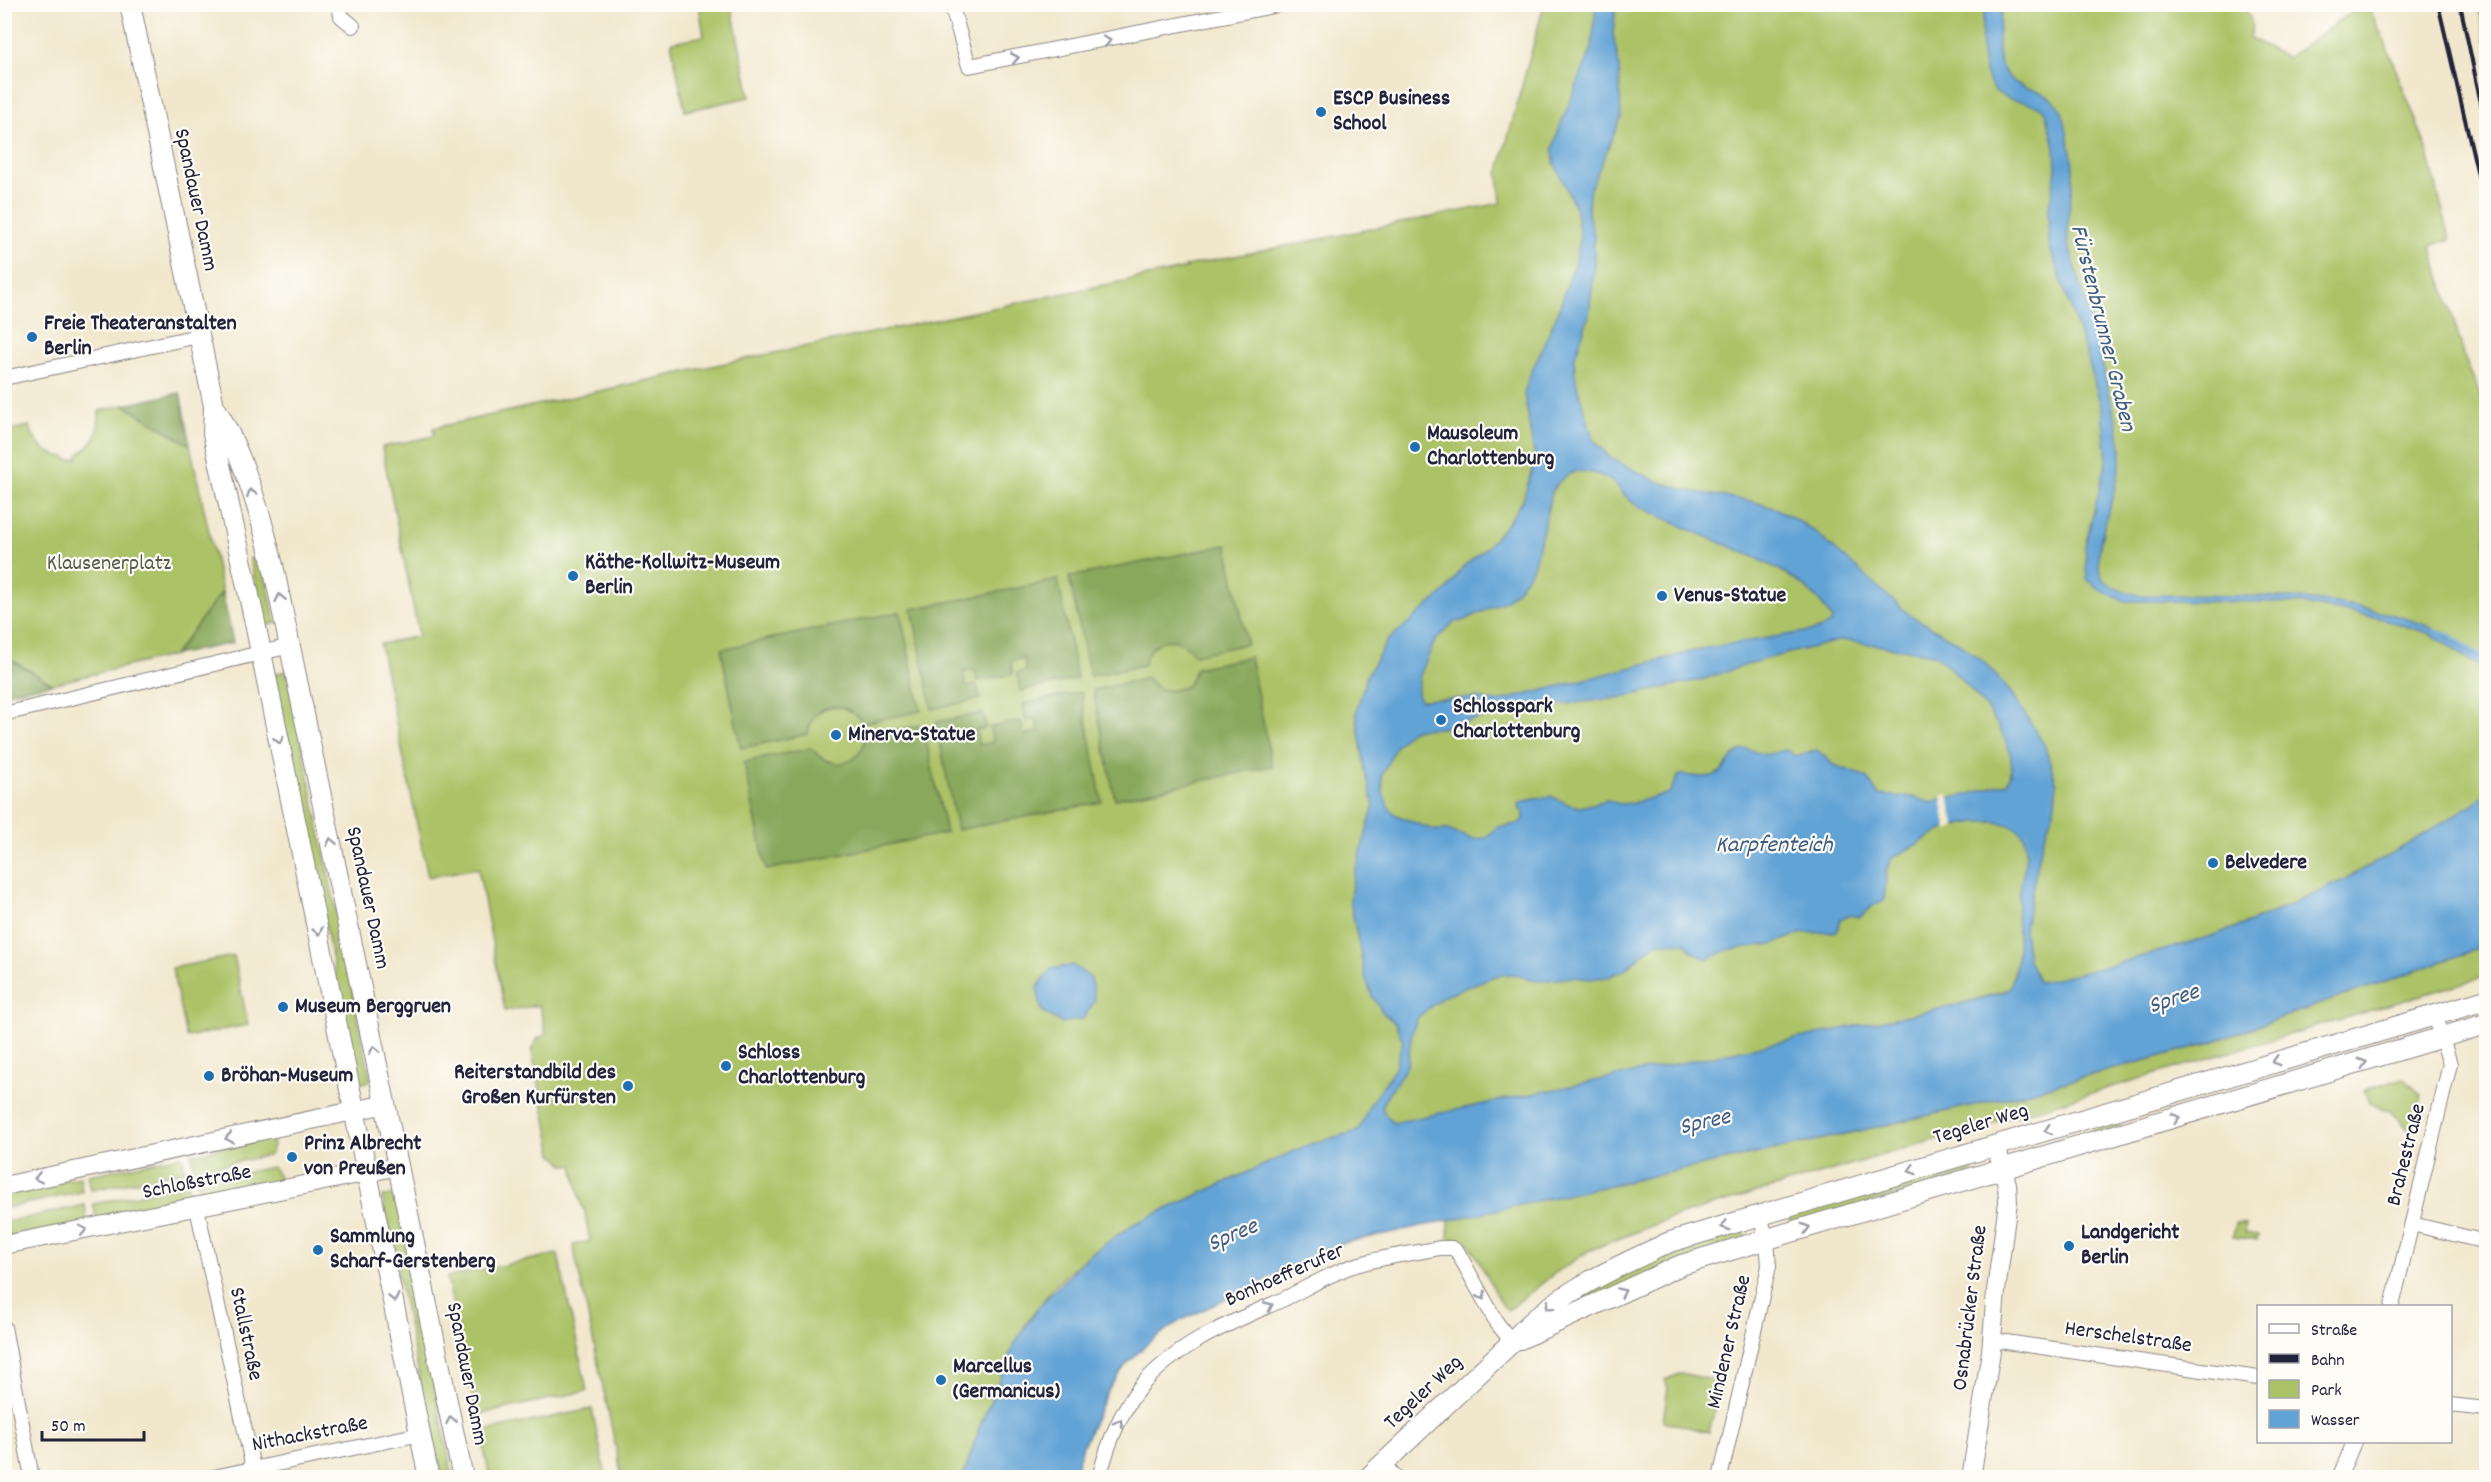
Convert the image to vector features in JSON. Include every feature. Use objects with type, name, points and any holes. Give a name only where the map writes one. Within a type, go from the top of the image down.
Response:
[{"type":"main road","name":"Spandauer Damm","points":[[130,4],[214,406],[213,433],[261,653],[429,1478]]},
{"type":"main road","name":"Spandauer Damm","points":[[214,406],[228,428],[262,527],[274,570],[463,1478]]},
{"type":"main road","name":"Tegeler Weg","points":[[1368,1478],[1390,1471],[1526,1326],[1557,1300],[1606,1272],[1670,1242],[2487,1000]]},
{"type":"main road","name":"Tegeler Weg","points":[[1512,1342],[1681,1265],[2487,1024]]},
{"type":"street","points":[[339,4],[341,16],[353,26]]},
{"type":"street","points":[[951,4],[969,66],[1283,4]]},
{"type":"street","points":[[4,378],[198,336]]},
{"type":"street","points":[[4,714],[290,646]]},
{"type":"street","name":"Brahestraße","points":[[2392,1305],[2450,1064],[2435,1015]]},
{"type":"street","name":"Schloßstraße","points":[[4,1186],[386,1104]]},
{"type":"street","name":"Osnabrücker Straße","points":[[1971,1478],[1992,1340],[2008,1202],[2007,1184],[1996,1146]]},
{"type":"street","name":"Schloßstraße","points":[[4,1245],[399,1166]]},
{"type":"street","name":"Stallstraße","points":[[197,1208],[253,1468]]},
{"type":"street","name":"Mindener Straße","points":[[1720,1478],[1769,1266],[1767,1240],[1760,1216]]},
{"type":"street","points":[[2412,1224],[2487,1242]]},
{"type":"street","name":"Bonhoefferufer","points":[[1099,1478],[1126,1408],[1156,1370],[1206,1335],[1351,1267],[1440,1248],[1452,1248],[1457,1251],[1497,1323],[1512,1342]]},
{"type":"street","points":[[4,1327],[32,1478]]},
{"type":"street","name":"Herschelstraße","points":[[1992,1340],[2257,1378]]},
{"type":"street","points":[[2452,1405],[2487,1409]]},
{"type":"street","name":"Nithackstraße","points":[[209,1478],[421,1434]]},
{"type":"street","points":[[2339,1478],[2354,1443]]},
{"type":"green space","points":[[699,5],[731,5],[750,97],[685,111],[671,42],[704,36]]},
{"type":"green space","name":"Schlosspark Charlottenburg","points":[[1544,5],[2242,5],[2251,20],[2250,38],[2287,58],[2356,9],[2353,5],[2367,5],[2384,40],[2426,146],[2450,239],[2431,246],[2467,364],[2486,408],[2486,795],[2427,833],[2365,868],[2302,900],[2216,935],[2062,978],[2019,985],[1957,1005],[1358,1131],[1310,1144],[1134,1224],[1069,1272],[1053,1288],[1027,1322],[1009,1356],[980,1426],[963,1477],[622,1477],[573,1245],[590,1241],[584,1208],[582,1208],[573,1165],[564,1165],[553,1154],[532,1052],[536,1040],[546,1034],[539,1005],[505,1011],[478,868],[428,877],[380,644],[419,636],[382,447],[434,436],[433,428],[721,364],[1187,268],[1185,266],[1501,203],[1498,174]]},
{"type":"green space","points":[[2478,5],[2486,5],[2486,43]]},
{"type":"green space","points":[[180,393],[190,445],[124,405]]},
{"type":"green space","name":"Klausenerplatz","points":[[124,405],[190,445],[222,592],[174,655],[52,684],[5,656],[4,431],[29,426],[42,448],[52,454],[65,457],[67,460],[78,458],[78,455],[96,436],[99,411]]},
{"type":"green space","points":[[1227,545],[1247,644],[1194,655],[1188,647],[1180,643],[1173,640],[1165,641],[1151,649],[1144,665],[1090,676],[1069,577]]},
{"type":"green space","points":[[261,556],[276,623],[265,626],[250,559]]},
{"type":"green space","points":[[1058,580],[1077,679],[1020,691],[1017,673],[1026,671],[1024,658],[1011,661],[1013,674],[977,681],[975,670],[963,672],[966,687],[977,685],[980,699],[932,709],[912,609]]},
{"type":"green space","points":[[222,592],[233,643],[174,655]]},
{"type":"green space","points":[[900,612],[921,711],[863,723],[848,710],[831,707],[823,709],[816,715],[808,734],[741,748],[721,649]]},
{"type":"green space","points":[[5,656],[52,684],[5,693]]},
{"type":"green space","points":[[1250,657],[1272,766],[1115,799],[1093,690],[1148,678],[1161,689],[1177,689],[1188,685],[1196,668]]},
{"type":"green space","points":[[287,671],[371,1081],[358,1084],[274,674]]},
{"type":"green space","points":[[1081,692],[1102,802],[957,830],[936,722],[983,713],[986,728],[976,730],[979,745],[993,742],[990,727],[1021,721],[1024,735],[1039,732],[1036,719],[1026,721],[1023,704]]},
{"type":"green space","points":[[923,725],[946,833],[766,870],[744,762],[811,748],[827,760],[843,763],[858,755],[866,736]]},
{"type":"green space","points":[[2486,946],[2486,976],[1674,1217],[1590,1250],[1554,1274],[1508,1310],[1503,1306],[1469,1243],[1448,1238],[1449,1220],[2018,1095],[2209,1043]]},
{"type":"green space","points":[[234,956],[248,1025],[186,1037],[172,968]]},
{"type":"green space","points":[[2404,1078],[2421,1095],[2413,1129],[2410,1131],[2390,1111],[2369,1103],[2364,1090]]},
{"type":"green space","points":[[2122,1116],[2120,1127],[2032,1154],[2030,1149],[2089,1132]]},
{"type":"green space","points":[[271,1138],[273,1145],[270,1155],[195,1170],[191,1154]]},
{"type":"green space","points":[[182,1156],[185,1171],[91,1190],[88,1175]]},
{"type":"green space","points":[[1970,1162],[1973,1173],[1791,1226],[1788,1214]]},
{"type":"green space","points":[[272,1167],[280,1183],[208,1198],[207,1195],[200,1196],[197,1182]]},
{"type":"green space","points":[[80,1177],[82,1192],[5,1208],[5,1192]]},
{"type":"green space","points":[[188,1184],[190,1198],[185,1199],[186,1202],[97,1220],[93,1204]]},
{"type":"green space","points":[[395,1194],[453,1477],[440,1477],[382,1197]]},
{"type":"green space","points":[[85,1205],[87,1222],[9,1238],[6,1222]]},
{"type":"green space","points":[[2235,1223],[2246,1224],[2245,1233],[2258,1235],[2257,1240],[2233,1237]]},
{"type":"green space","points":[[1743,1228],[1746,1239],[1538,1324],[1554,1308],[1659,1255]]},
{"type":"green space","points":[[558,1254],[587,1391],[476,1415],[447,1277]]},
{"type":"green space","points":[[1681,1373],[1721,1382],[1709,1432],[1663,1421],[1668,1388],[1665,1380]]},
{"type":"green space","points":[[592,1409],[606,1477],[490,1477],[480,1432]]},
{"type":"water","points":[[1596,5],[1616,5],[1613,34],[1619,64],[1621,118],[1589,192],[1588,214],[1594,234],[1594,268],[1589,315],[1574,360],[1576,381],[1593,439],[1610,458],[1656,481],[1689,491],[1751,501],[1777,509],[1795,519],[1814,531],[1910,615],[1957,642],[1984,662],[2012,694],[2044,744],[2057,784],[2054,811],[2043,839],[2024,929],[2028,960],[2039,982],[2086,972],[2185,944],[2270,914],[2334,885],[2396,851],[2486,795],[2486,946],[2209,1043],[2018,1095],[1343,1243],[1180,1321],[1148,1343],[1125,1366],[1107,1392],[1083,1446],[1073,1477],[963,1478],[980,1426],[1015,1343],[1040,1305],[1089,1255],[1134,1224],[1310,1144],[1358,1131],[1371,1103],[1394,1070],[1403,1041],[1395,1023],[1384,1014],[1372,996],[1365,976],[1350,901],[1352,884],[1374,805],[1365,770],[1356,712],[1367,675],[1387,641],[1448,589],[1463,567],[1485,549],[1506,525],[1523,500],[1535,459],[1524,394],[1558,312],[1577,256],[1580,237],[1575,207],[1554,162],[1553,149],[1592,48]],"holes":[[[1578,471],[1593,473],[1608,479],[1636,505],[1747,554],[1787,575],[1821,603],[1832,620],[1830,624],[1817,630],[1706,648],[1497,702],[1476,698],[1420,700],[1417,694],[1420,675],[1435,641],[1454,622],[1463,621],[1507,600],[1518,589],[1532,569],[1552,491],[1563,478]],[[1842,640],[1934,654],[1975,694],[2001,731],[2009,750],[2012,767],[2007,783],[1958,797],[1945,796],[1932,803],[1913,797],[1878,795],[1867,777],[1834,765],[1817,750],[1795,756],[1786,750],[1766,754],[1747,749],[1736,754],[1717,774],[1704,777],[1679,775],[1669,793],[1632,803],[1619,804],[1608,800],[1580,807],[1551,796],[1520,802],[1519,808],[1524,813],[1524,819],[1518,824],[1497,827],[1486,838],[1472,839],[1447,830],[1433,830],[1396,815],[1389,808],[1383,793],[1382,775],[1396,746],[1415,729],[1442,728],[1512,710],[1618,698],[1704,679],[1765,659]],[[1977,822],[1999,822],[2014,827],[2022,834],[2026,845],[2017,910],[2017,957],[2010,988],[2005,992],[1957,1005],[1393,1123],[1384,1113],[1382,1104],[1407,1066],[1412,1032],[1418,1017],[1444,996],[1495,976],[1511,974],[1540,981],[1573,977],[1590,979],[1608,977],[1624,970],[1657,942],[1686,943],[1692,952],[1707,959],[1727,950],[1772,944],[1803,933],[1834,932],[1838,930],[1840,919],[1849,915],[1860,917],[1884,900],[1887,868],[1892,858],[1948,827]]]},
{"type":"water","points":[[1986,5],[2003,5],[1998,43],[2001,66],[2017,83],[2042,93],[2057,104],[2065,124],[2072,156],[2068,243],[2095,336],[2121,450],[2117,481],[2100,548],[2101,575],[2107,584],[2140,595],[2221,595],[2301,599],[2354,606],[2399,616],[2441,633],[2486,664],[2486,671],[2431,634],[2376,617],[2303,604],[2124,601],[2100,590],[2087,579],[2085,546],[2107,460],[2102,410],[2088,359],[2049,245],[2048,212],[2056,170],[2055,147],[2046,112],[2037,105],[2003,96],[1991,86],[1986,76],[1982,51],[1982,26]]},
{"type":"water","points":[[1073,965],[1091,978],[1095,1001],[1083,1019],[1061,1023],[1042,1011],[1037,988],[1051,969]]},
{"type":"pier","points":[[1948,794],[1956,828],[1947,831],[1941,796]]},
{"type":"waterway","name":"Fürstenbrunner Graben","points":[[2433,631],[2449,635],[2486,661]]},
{"type":"railway","points":[[2438,4],[2486,209]]},
{"type":"railway","points":[[2460,4],[2486,127]]},
{"type":"place","name":"ESCP Business School","points":[[1321,112]]},
{"type":"place","name":"Freie Theateranstalten Berlin","points":[[32,337]]},
{"type":"place","name":"Mausoleum Charlottenburg","points":[[1415,447]]},
{"type":"place","name":"Käthe-Kollwitz-Museum Berlin","points":[[573,576]]},
{"type":"place","name":"Venus-Statue","points":[[1662,596]]},
{"type":"place","name":"Schlosspark Charlottenburg","points":[[1441,720]]},
{"type":"place","name":"Minerva-Statue","points":[[836,735]]},
{"type":"place","name":"Belvedere","points":[[2213,863]]},
{"type":"place","name":"Museum Berggruen","points":[[283,1007]]},
{"type":"place","name":"Schloss Charlottenburg","points":[[726,1066]]},
{"type":"place","name":"Bröhan-Museum","points":[[209,1076]]},
{"type":"place","name":"Reiterstandbild des Großen Kurfürsten","points":[[628,1086]]},
{"type":"place","name":"Prinz Albrecht von Preußen","points":[[292,1157]]},
{"type":"place","name":"Landgericht Berlin","points":[[2069,1246]]},
{"type":"place","name":"Sammlung Scharf-Gerstenberg","points":[[318,1250]]},
{"type":"place","name":"Marcellus (Germanicus)","points":[[941,1380]]},
{"type":"water label","name":"Karpfenteich","points":[[1774,846]]},
{"type":"water label","name":"Spree","points":[[2174,1000]]},
{"type":"water label","name":"Spree","points":[[1705,1123]]},
{"type":"water label","name":"Spree","points":[[1233,1236]]}]
